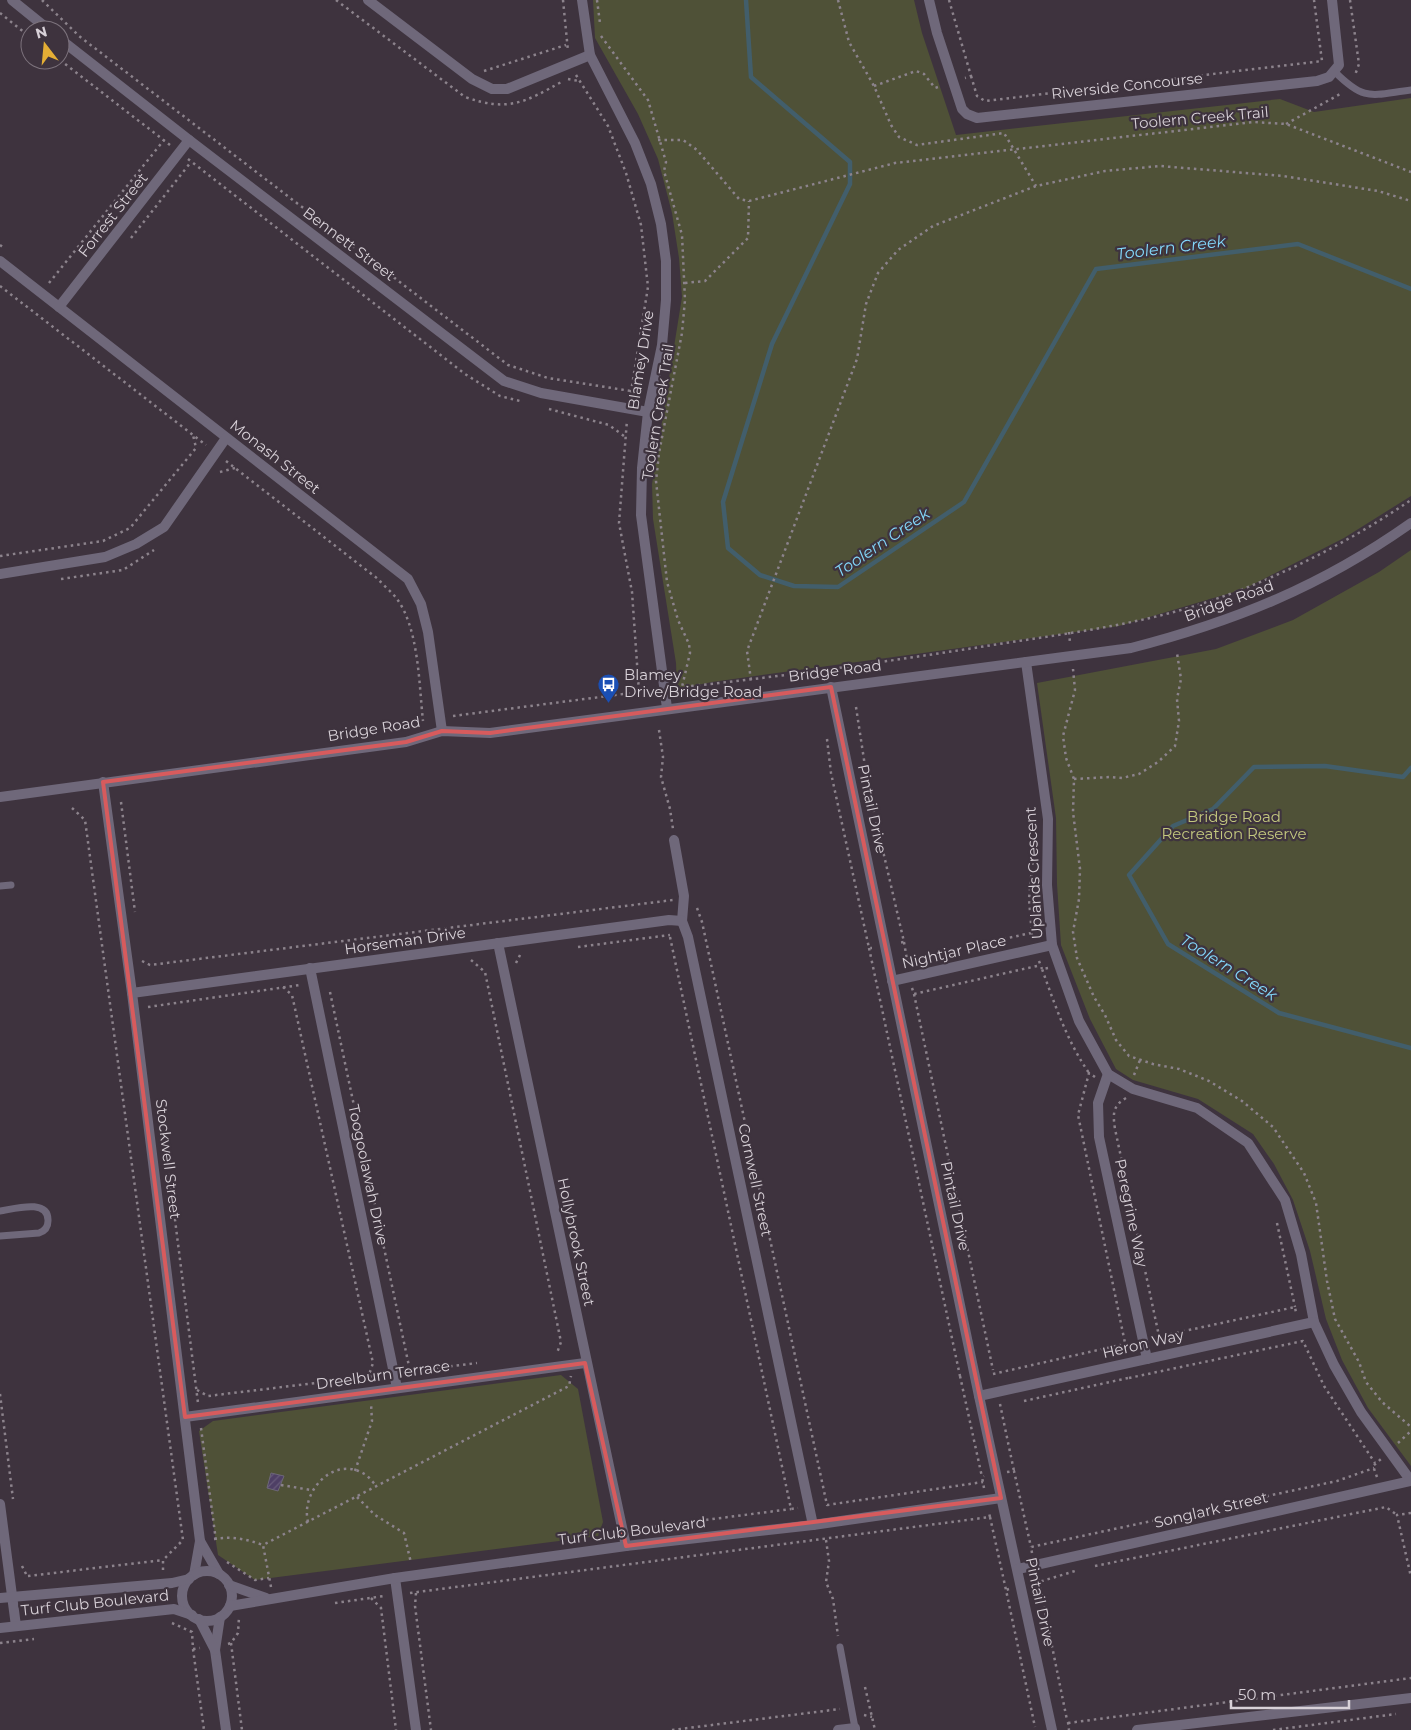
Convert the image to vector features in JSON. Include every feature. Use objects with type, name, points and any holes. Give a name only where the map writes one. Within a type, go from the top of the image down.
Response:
[{"type":"street","points":[[12,0],[36,20]]},
{"type":"street","points":[[368,0],[472,79],[492,89],[507,89],[590,55]]},
{"type":"street","name":"Blamey Drive","points":[[582,0],[590,55],[635,143],[650,184],[661,224],[666,261],[666,300],[662,345],[648,412],[642,468],[641,515],[667,708]]},
{"type":"street","name":"Riverside Concourse","points":[[929,0],[952,82],[962,109],[972,117],[977,118],[1317,81],[1329,77],[1335,72]]},
{"type":"street","points":[[1332,0],[1340,52],[1339,65],[1335,72]]},
{"type":"street","name":"Bennett Street","points":[[70,47],[504,381],[541,393],[648,412]]},
{"type":"street","name":"Forrest Street","points":[[59,307],[189,140]]},
{"type":"street","name":"Monash Street","points":[[1,262],[408,579],[421,604],[428,632],[442,731]]},
{"type":"street","points":[[0,574],[105,557],[136,544],[164,527],[226,438]]},
{"type":"street","name":"Bridge Road","points":[[0,797],[406,742],[442,731],[490,733],[667,708],[1131,648],[1182,635],[1239,616],[1307,587],[1411,523]]},
{"type":"street","name":"Uplands Crescent","points":[[1026,662],[1048,819],[1047,884],[1052,946],[1079,1021],[1108,1074]]},
{"type":"street","name":"Pintail Drive","points":[[831,687],[979,1396],[1052,1730]]},
{"type":"street","name":"Stockwell Street","points":[[103,782],[132,993],[200,1541],[191,1577]]},
{"type":"street","name":"Cornwell Street","points":[[674,840],[684,901],[682,921],[690,947],[813,1525]]},
{"type":"street","name":"Horseman Drive","points":[[132,993],[669,920],[682,921]]},
{"type":"street","name":"Hollybrook Street","points":[[498,943],[585,1362],[626,1546]]},
{"type":"street","name":"Nightjar Place","points":[[892,981],[1052,946]]},
{"type":"street","name":"Toogoolawah Drive","points":[[310,968],[397,1388]]},
{"type":"street","points":[[1108,1074],[1130,1087],[1197,1108],[1248,1142],[1286,1200],[1301,1254],[1314,1322],[1334,1365],[1361,1412],[1411,1481]]},
{"type":"street","name":"Peregrine Way","points":[[1108,1074],[1098,1104],[1099,1137],[1147,1359]]},
{"type":"street","name":"Heron Way","points":[[979,1396],[1314,1322]]},
{"type":"street","name":"Dreelburn Terrace","points":[[185,1417],[585,1362]]},
{"type":"street","name":"Songlark Street","points":[[1018,1569],[1411,1481]]},
{"type":"street","name":"Turf Club Boulevard","points":[[230,1606],[396,1578],[626,1546],[813,1525],[1001,1498]]},
{"type":"street","points":[[0,1504],[16,1626]]},
{"type":"street","name":"Stockwell Street","points":[[200,1541],[219,1574]]},
{"type":"street","points":[[207,1571],[219,1574],[229,1585],[232,1592],[230,1606],[220,1617],[206,1621],[195,1617],[186,1610],[182,1594],[191,1577],[207,1571]]},
{"type":"street","name":"Turf Club Boulevard","points":[[0,1598],[164,1583],[191,1577]]},
{"type":"street","points":[[396,1578],[416,1730]]},
{"type":"street","name":"Turf Club Boulevard","points":[[229,1585],[270,1598]]},
{"type":"street","name":"Turf Club Boulevard","points":[[0,1628],[174,1609],[195,1617]]},
{"type":"street","points":[[195,1617],[215,1647]]},
{"type":"street","points":[[220,1617],[215,1647],[226,1730]]},
{"type":"street","points":[[1137,1730],[1411,1698]]},
{"type":"street","points":[[838,1730],[855,1729]]},
{"type":"lane","points":[[1335,72],[1359,93],[1376,95],[1411,90]]},
{"type":"lane","points":[[0,886],[11,884]]},
{"type":"lane","points":[[0,1211],[38,1206],[44,1209],[48,1215],[48,1224],[45,1230],[39,1233],[0,1236]]},
{"type":"lane","points":[[840,1647],[855,1729]]},
{"type":"path","points":[[42,0],[79,36],[508,365],[548,378],[632,391]]},
{"type":"path","points":[[453,717],[639,692],[632,592],[619,523],[624,436],[648,286],[641,225],[626,173],[608,126],[579,81],[572,62],[566,45],[563,0]]},
{"type":"path","name":"Toolern Creek Trail","points":[[597,0],[601,38],[648,100],[658,140],[666,162],[664,171],[682,235],[684,284],[682,333],[659,453],[656,481],[667,582],[690,653],[682,687],[751,680]]},
{"type":"path","points":[[838,0],[849,42],[874,86],[891,125],[900,137],[917,145],[1004,133],[1036,186]]},
{"type":"path","points":[[949,0],[977,96],[985,101],[1322,61],[1314,0]]},
{"type":"path","points":[[1286,124],[1298,115],[1334,98],[1350,87],[1359,64],[1350,0]]},
{"type":"path","points":[[0,13],[20,28]]},
{"type":"path","points":[[477,65],[485,71],[566,45]]},
{"type":"path","points":[[874,86],[916,72],[924,74],[935,88],[970,76]]},
{"type":"path","name":"Toolern Creek Trail","points":[[749,201],[895,163],[1254,122],[1286,124],[1411,172]]},
{"type":"path","points":[[49,282],[164,140]]},
{"type":"path","points":[[658,140],[683,140],[697,150],[739,199],[749,201],[748,238],[705,281],[684,284]]},
{"type":"path","points":[[125,245],[192,162]]},
{"type":"path","points":[[1411,201],[1378,191],[1283,176],[1160,166],[1105,171],[1036,186],[933,226],[898,250],[878,273],[866,304],[857,359],[747,651],[751,680],[915,657],[1122,624],[1209,601],[1278,574],[1340,545],[1411,500]]},
{"type":"path","points":[[0,286],[378,579],[397,599],[406,616],[413,644],[423,721]]},
{"type":"path","points":[[0,292],[4,290]]},
{"type":"path","points":[[0,556],[103,541],[130,528],[196,448],[193,435]]},
{"type":"path","points":[[1069,632],[1075,690],[1063,736],[1066,758],[1074,779],[1073,812],[1080,869],[1079,899],[1073,932],[1077,958],[1116,1040],[1129,1056],[1179,1069],[1209,1081],[1242,1101],[1273,1127],[1304,1172],[1316,1203],[1327,1281],[1335,1319],[1354,1353],[1366,1382],[1382,1402],[1411,1427]]},
{"type":"path","points":[[1074,779],[1110,776],[1122,778],[1139,774],[1158,762],[1175,746],[1179,721],[1177,699],[1181,679],[1177,653]]},
{"type":"path","points":[[659,730],[663,757],[661,777],[670,809],[674,840]]},
{"type":"path","points":[[121,802],[136,914]]},
{"type":"path","points":[[10,1578],[163,1560],[183,1540],[85,820],[72,808]]},
{"type":"path","points":[[1035,838],[1029,899],[1031,934],[1042,969]]},
{"type":"path","points":[[143,968],[142,961],[150,965],[672,900],[684,901],[698,908],[827,1504]]},
{"type":"path","points":[[904,942],[907,960],[1031,934]]},
{"type":"path","points":[[670,937],[791,1509]]},
{"type":"path","points":[[869,948],[960,1376]]},
{"type":"path","points":[[462,961],[472,960],[485,972],[561,1342],[558,1353],[548,1354]]},
{"type":"path","points":[[148,1007],[313,983]]},
{"type":"path","points":[[282,987],[292,995],[373,1363],[368,1377],[372,1422],[355,1471]]},
{"type":"path","points":[[329,990],[410,1371]]},
{"type":"path","points":[[146,991],[149,1017]]},
{"type":"path","points":[[914,994],[992,1370]]},
{"type":"path","points":[[1140,1060],[1126,1098],[1117,1103],[1113,1113],[1158,1336]]},
{"type":"path","points":[[1126,1098],[1134,1100]]},
{"type":"path","points":[[165,1144],[216,1547]]},
{"type":"path","points":[[1276,1219],[1303,1341],[1324,1386],[1376,1463]]},
{"type":"path","points":[[1120,1345],[1295,1307]]},
{"type":"path","points":[[1129,1378],[1303,1341]]},
{"type":"path","points":[[200,1541],[238,1538],[264,1545],[570,1386],[574,1364],[559,1348]]},
{"type":"path","points":[[197,1390],[208,1396],[479,1363]]},
{"type":"path","points":[[0,1394],[14,1508]]},
{"type":"path","points":[[1031,1547],[1337,1481],[1374,1468]]},
{"type":"path","points":[[308,1522],[306,1503],[311,1490],[325,1476],[336,1471],[355,1471],[365,1474],[377,1486]]},
{"type":"path","points":[[1006,1590],[982,1477],[1014,1471],[1039,1582],[1077,1570]]},
{"type":"path","points":[[635,1529],[983,1482]]},
{"type":"path","points":[[281,1485],[311,1490]]},
{"type":"path","points":[[357,1496],[375,1515],[404,1533],[414,1576],[415,1606],[431,1730]]},
{"type":"path","points":[[1087,1568],[1386,1507],[1397,1515],[1411,1577]]},
{"type":"path","points":[[1397,1515],[1411,1513]]},
{"type":"path","points":[[326,1604],[990,1517]]},
{"type":"path","points":[[826,1540],[829,1561],[826,1582],[833,1599],[840,1647]]},
{"type":"path","points":[[264,1545],[270,1598]]},
{"type":"path","points":[[163,1560],[164,1583]]},
{"type":"path","points":[[225,1560],[255,1580],[269,1578]]},
{"type":"path","points":[[21,1566],[27,1576]]},
{"type":"path","points":[[372,1598],[381,1608],[396,1730]]},
{"type":"path","points":[[166,1610],[167,1621],[192,1632],[204,1730]]},
{"type":"path","points":[[193,1649],[231,1643],[238,1633],[239,1616],[247,1615]]},
{"type":"path","points":[[231,1643],[242,1730]]},
{"type":"path","points":[[1068,1723],[1411,1678]]},
{"type":"path","points":[[866,1687],[875,1730]]},
{"type":"path","points":[[672,1730],[843,1709],[872,1717]]},
{"type":"path","points":[[1273,1730],[1401,1714]]},
{"type":"highlighted area","points":[[831,687],[1001,1498],[626,1546],[585,1363],[185,1417],[103,782],[406,742],[442,731],[490,733]]},
{"type":"green space","points":[[593,0],[914,0],[922,33],[956,135],[1280,99],[1314,112],[1411,98],[1411,496],[1344,538],[1244,589],[1119,626],[712,682],[677,689],[676,663],[653,519],[652,484],[682,297],[679,258],[672,213],[658,159],[638,114],[595,38]]},
{"type":"green space","name":"Bridge Road Recreation Reserve","points":[[1411,550],[1411,1466],[1368,1408],[1342,1360],[1326,1319],[1310,1251],[1293,1200],[1274,1164],[1253,1134],[1198,1099],[1133,1080],[1116,1069],[1090,1019],[1061,945],[1057,884],[1056,818],[1037,683],[1216,649],[1293,620],[1379,572]]},
{"type":"green space","points":[[561,1375],[578,1389],[603,1522],[598,1536],[255,1580],[218,1555],[199,1431],[213,1421]]},
{"type":"building","points":[[271,1473],[284,1476],[278,1491],[267,1488]]},
{"type":"waterway","name":"Toolern Creek","points":[[746,0],[751,77],[850,162],[850,184],[772,344],[723,502],[728,548],[760,575],[794,586],[838,587],[964,502],[1096,269],[1298,244],[1411,289]]},
{"type":"waterway","name":"Toolern Creek","points":[[1411,768],[1403,777],[1325,766],[1254,767],[1213,809],[1173,826],[1129,875],[1168,944],[1279,1013],[1411,1048]]},
{"type":"place","name":"Blamey Drive/Bridge Road","points":[[608,703]]}]
